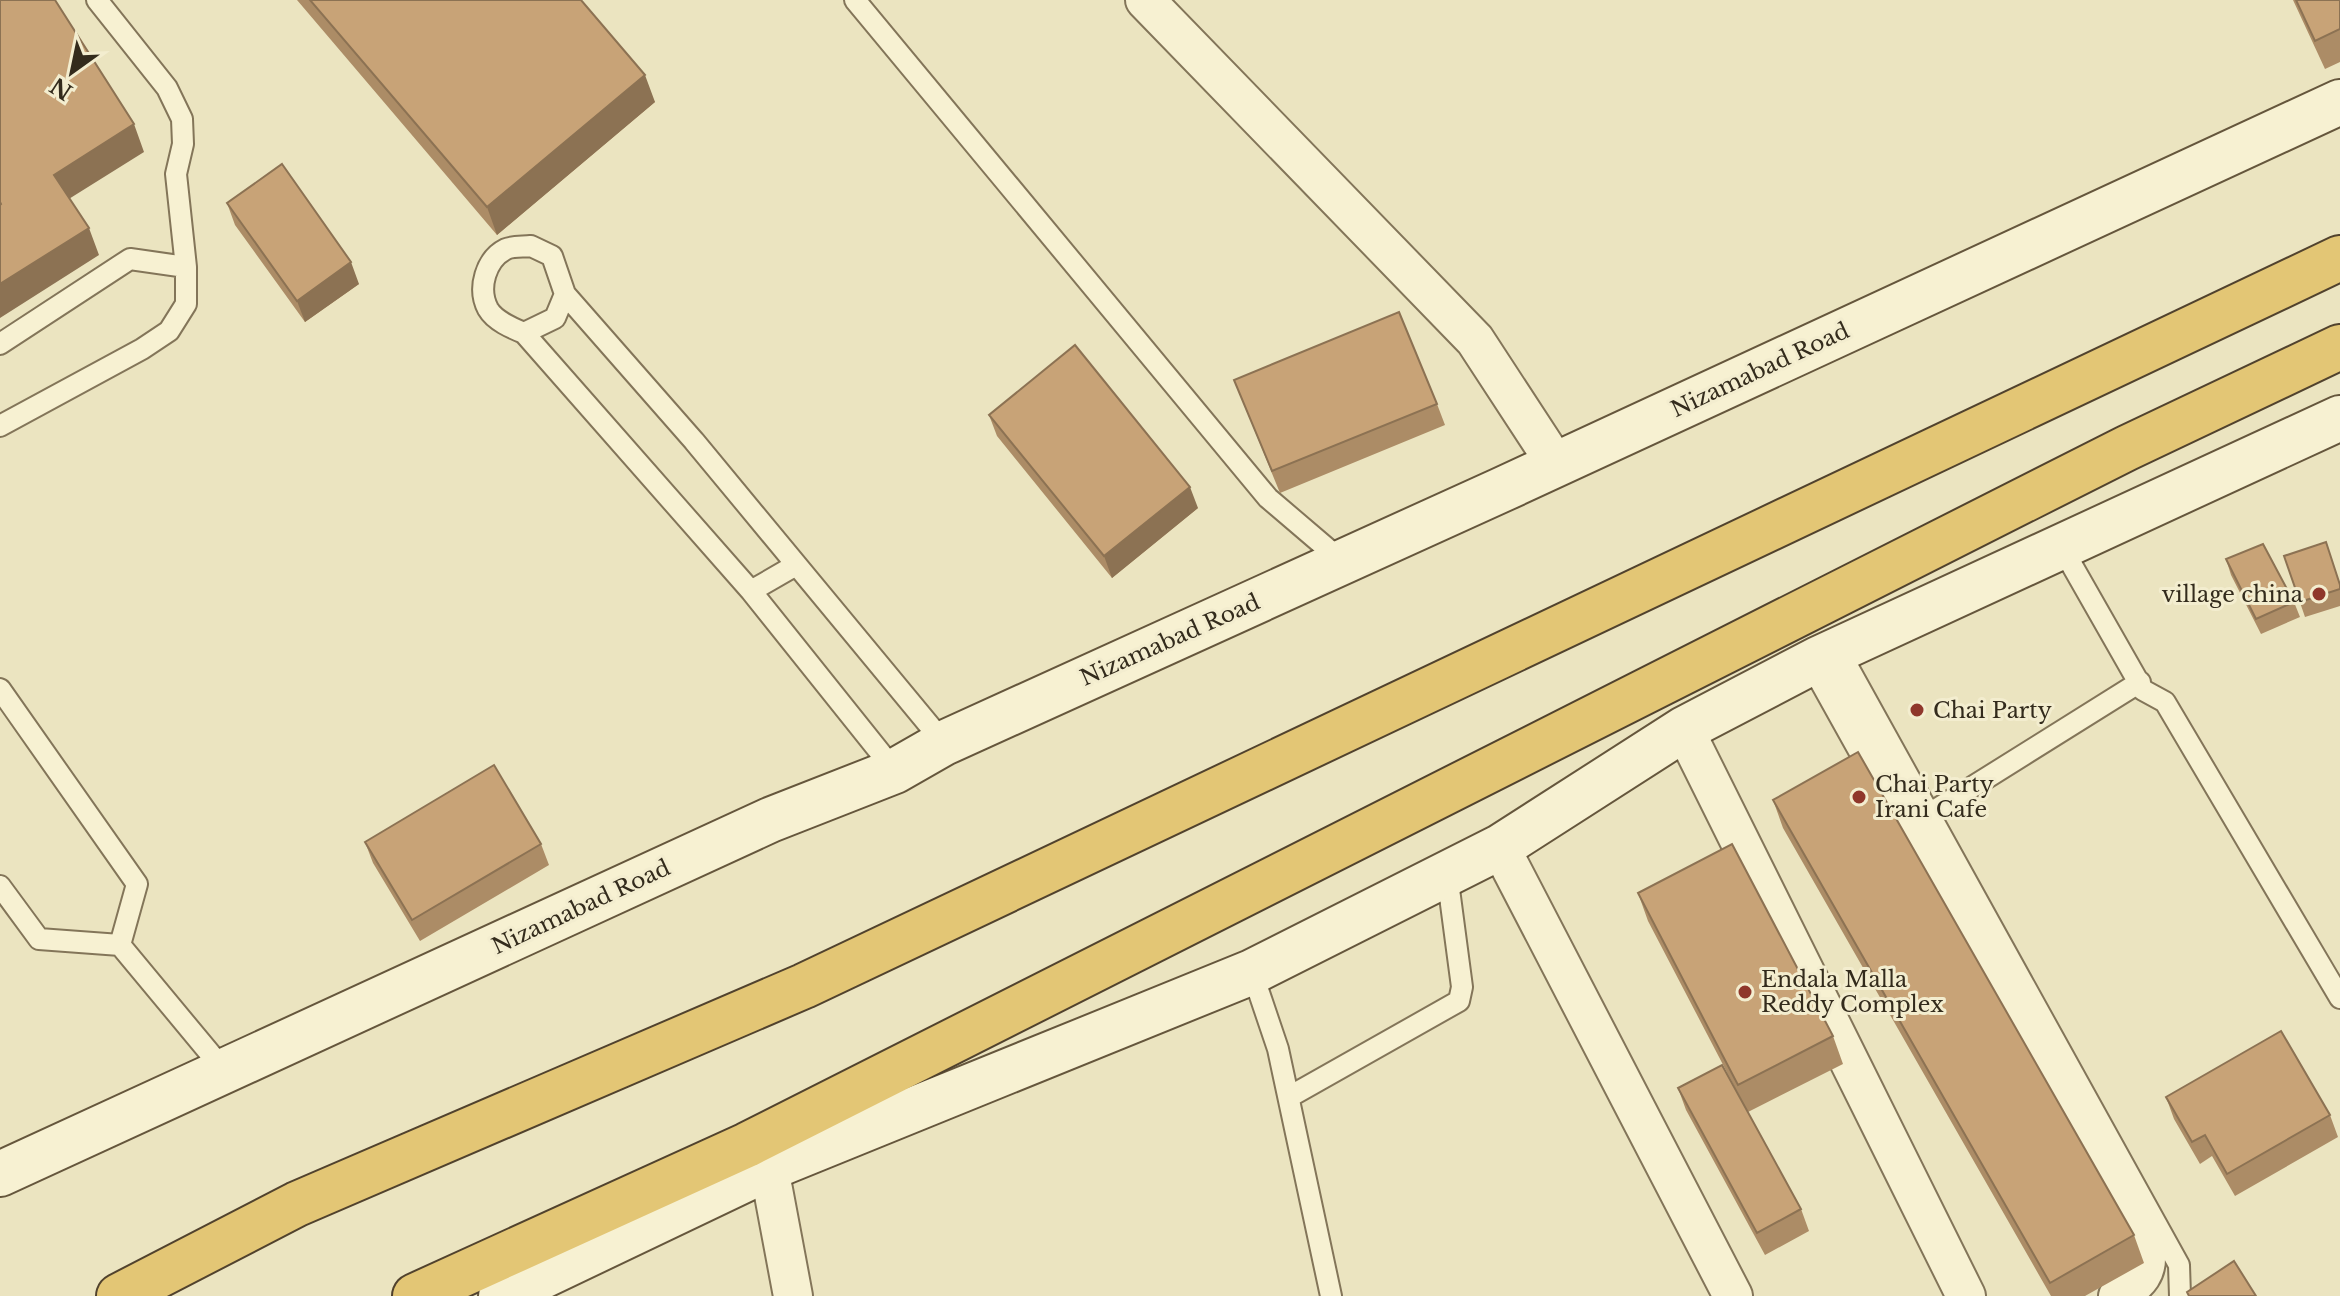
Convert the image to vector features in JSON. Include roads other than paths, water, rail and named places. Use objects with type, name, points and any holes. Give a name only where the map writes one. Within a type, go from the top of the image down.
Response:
[{"type":"highway","points":[[119,1296],[297,1204],[804,986],[2340,258]]},
{"type":"highway","points":[[415,1296],[769,1151],[2099,463],[2340,347]]},
{"type":"main road","name":"Nizamabad Road","points":[[0,1174],[770,820],[895,771],[944,743],[2340,102]]},
{"type":"main road","points":[[501,1296],[769,1151],[1252,972],[1500,847],[1684,729],[1828,654],[2340,418]]},
{"type":"street","points":[[1145,0],[1475,340],[1556,464]]},
{"type":"street","points":[[1828,654],[2145,1246],[2148,1263],[2144,1273],[2118,1296]]},
{"type":"street","points":[[1684,729],[1966,1296]]},
{"type":"street","points":[[1500,847],[1733,1296]]},
{"type":"street","points":[[769,1151],[793,1296]]},
{"type":"lane","points":[[0,426],[142,349],[169,331],[186,304],[186,267],[176,174],[183,144],[182,119],[167,88],[97,0]]},
{"type":"lane","points":[[855,0],[1268,498],[1343,562]]},
{"type":"lane","points":[[895,771],[751,591],[524,333],[506,325],[488,309],[482,286],[489,264],[507,248],[531,246],[552,256],[565,294],[694,441],[944,743]]},
{"type":"lane","points":[[0,344],[130,259],[186,267]]},
{"type":"lane","points":[[524,333],[555,318],[565,294]]},
{"type":"lane","points":[[2061,546],[2143,690],[2165,702],[2340,998]]},
{"type":"lane","points":[[751,591],[796,565]]},
{"type":"lane","points":[[1828,654],[1929,814],[2179,1265],[2180,1296]]},
{"type":"lane","points":[[1929,814],[2140,682]]},
{"type":"lane","points":[[0,689],[137,884],[120,945]]},
{"type":"lane","points":[[1289,1097],[1459,1001],[1462,987],[1447,874]]},
{"type":"lane","points":[[0,886],[39,939],[120,945],[223,1069]]},
{"type":"lane","points":[[1252,972],[1278,1049],[1331,1296]]},
{"type":"place","name":"village china","points":[[2319,594]]},
{"type":"place","name":"Chai Party","points":[[1917,710]]},
{"type":"place","name":"Chai Party Irani Cafe","points":[[1859,797]]},
{"type":"place","name":"Endala Malla Reddy Complex","points":[[1745,992]]}]
